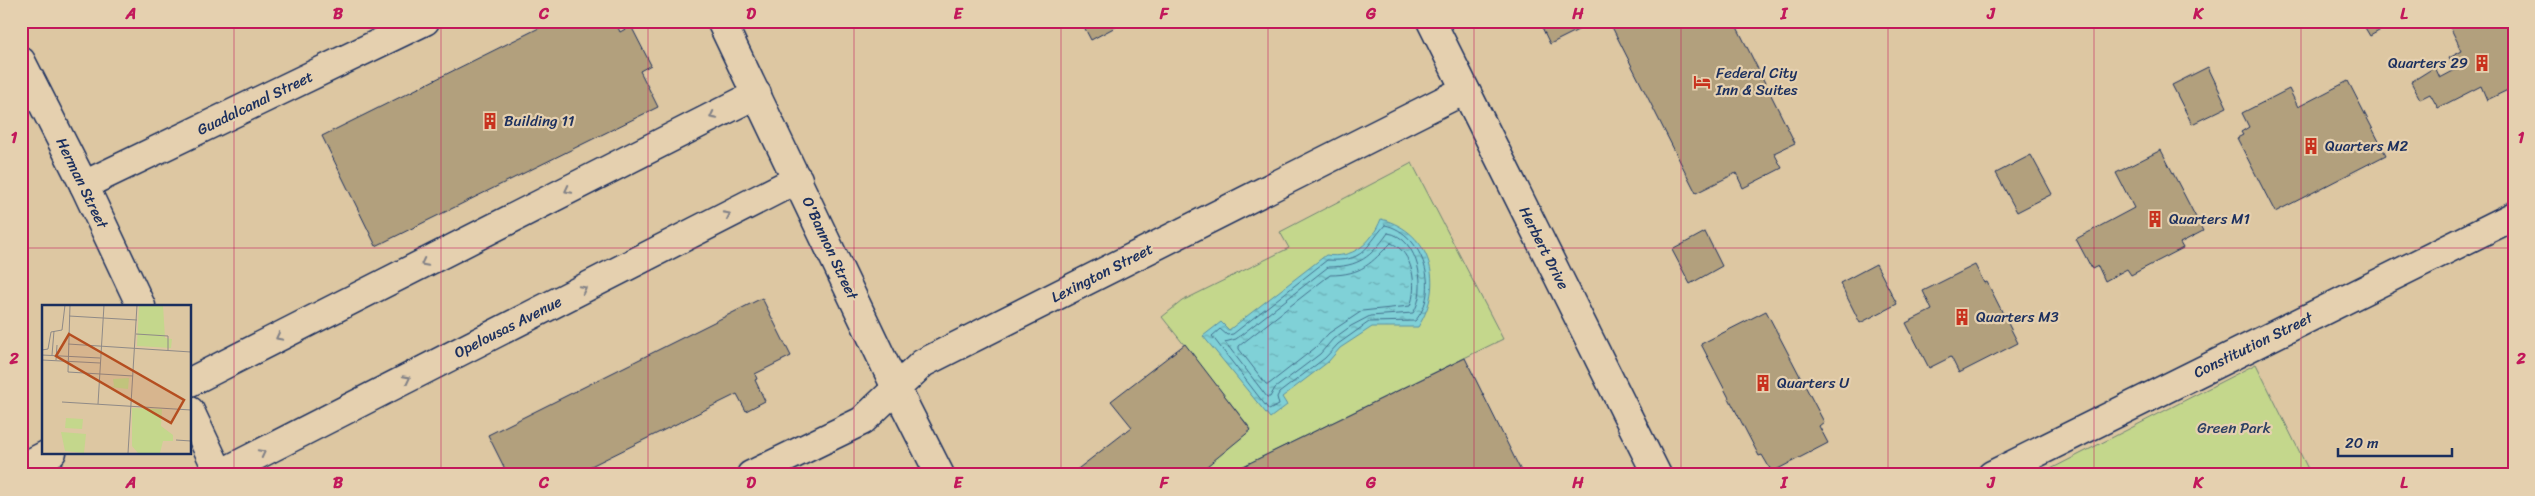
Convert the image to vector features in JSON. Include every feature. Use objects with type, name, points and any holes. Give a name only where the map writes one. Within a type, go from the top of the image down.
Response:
[{"type":"street","name":"Guadalcanal Street","points":[[84,185],[426,21]]},
{"type":"street","name":"O'Bannon Street","points":[[721,21],[897,390],[940,475]]},
{"type":"street","name":"Herbert Drive","points":[[1431,21],[1658,475]]},
{"type":"street","name":"Herman Street","points":[[21,61],[84,185],[141,305]]},
{"type":"street","name":"Lexington Street","points":[[751,475],[862,421],[897,390],[923,363],[1465,90]]},
{"type":"street","points":[[191,381],[757,94]]},
{"type":"street","name":"Opelousas Avenue","points":[[219,475],[798,179]]},
{"type":"street","name":"Constitution Street","points":[[1992,475],[2514,216]]},
{"type":"street","points":[[191,413],[219,475]]},
{"type":"street","points":[[21,468],[48,454]]},
{"type":"green space","points":[[1412,163],[1503,339],[1225,475],[1196,475],[1251,429],[1162,317],[1182,301],[1289,248],[1280,232]]},
{"type":"green space","name":"Green Park","points":[[2256,364],[2311,475],[2039,475]]},
{"type":"water","points":[[1381,219],[1398,226],[1412,235],[1422,248],[1429,262],[1432,278],[1431,294],[1426,311],[1418,327],[1372,327],[1340,348],[1328,362],[1282,397],[1287,405],[1270,418],[1203,336],[1221,322],[1229,330],[1326,255],[1345,255],[1360,248],[1372,236]]},
{"type":"building","name":"Building 11","points":[[553,21],[615,21],[620,32],[631,26],[651,65],[640,71],[658,107],[376,246],[322,136]]},
{"type":"building","points":[[1081,21],[1122,21],[1123,23],[1091,40]]},
{"type":"building","points":[[1539,21],[1596,21],[1550,44]]},
{"type":"building","name":"Federal City Inn & Suites","points":[[1609,21],[1734,21],[1795,143],[1774,153],[1782,168],[1743,188],[1736,173],[1696,193]]},
{"type":"building","points":[[2361,21],[2397,21],[2370,36]]},
{"type":"building","name":"Quarters 29","points":[[2452,21],[2514,21],[2514,44],[2512,45],[2514,49],[2514,87],[2487,100],[2481,86],[2438,108],[2430,94],[2420,99],[2411,82],[2435,67],[2440,78],[2455,70],[2449,58],[2462,51],[2448,23]]},
{"type":"building","points":[[2208,67],[2227,107],[2192,124],[2172,85]]},
{"type":"building","name":"Quarters M2","points":[[2348,81],[2386,155],[2275,212],[2237,138],[2243,135],[2241,132],[2249,127],[2242,113],[2289,89],[2298,107]]},
{"type":"building","name":"Quarters M1","points":[[2161,150],[2203,231],[2180,243],[2183,248],[2131,275],[2127,269],[2105,281],[2098,266],[2092,269],[2076,239],[2134,208],[2116,173]]},
{"type":"building","points":[[2031,155],[2052,194],[2017,212],[1996,173]]},
{"type":"building","points":[[1705,232],[1722,266],[1690,284],[1672,250]]},
{"type":"building","points":[[1876,264],[1897,304],[1860,323],[1840,283]]},
{"type":"building","name":"Quarters M3","points":[[1975,265],[1984,283],[1987,282],[2018,343],[1959,373],[1951,357],[1929,368],[1906,323],[1932,310],[1923,291]]},
{"type":"building","points":[[762,298],[791,356],[755,374],[757,379],[755,380],[765,401],[746,411],[737,394],[581,471],[583,475],[508,475],[488,435]]},
{"type":"building","name":"Quarters U","points":[[1766,311],[1824,422],[1819,426],[1828,443],[1772,472],[1762,455],[1759,456],[1701,344]]},
{"type":"building","points":[[1185,344],[1251,430],[1196,475],[1070,475],[1132,427],[1111,401]]},
{"type":"building","points":[[1465,358],[1523,475],[1225,475]]},
{"type":"place","name":"Quarters 29","points":[[2482,63]]},
{"type":"place","name":"Federal City Inn & Suites","points":[[1702,82]]},
{"type":"place","name":"Building 11","points":[[490,121]]},
{"type":"place","name":"Quarters M2","points":[[2311,146]]},
{"type":"place","name":"Quarters M1","points":[[2155,219]]},
{"type":"place","name":"Quarters M3","points":[[1962,317]]},
{"type":"place","name":"Quarters U","points":[[1763,383]]}]
